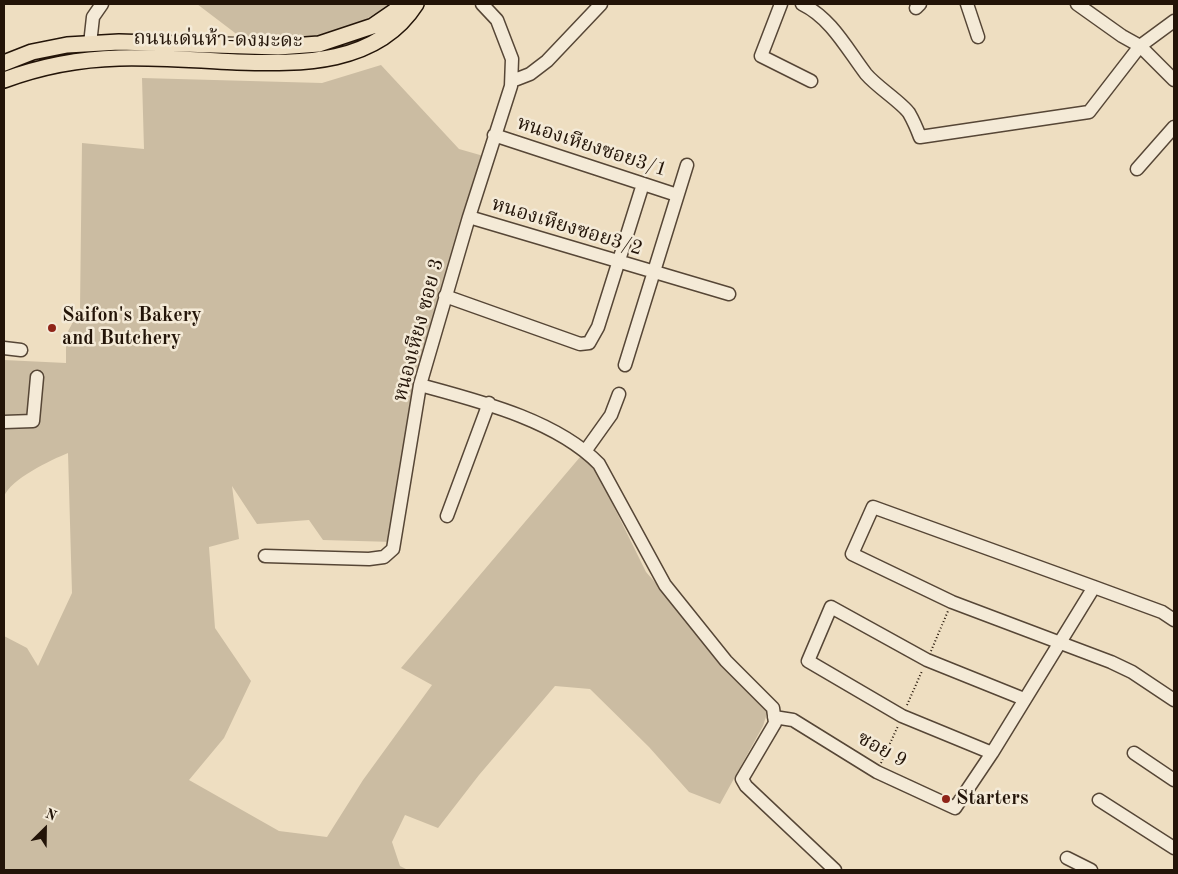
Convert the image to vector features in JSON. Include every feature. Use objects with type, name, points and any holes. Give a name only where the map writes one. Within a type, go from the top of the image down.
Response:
[{"type":"main road","name":"ถนนเด่นห้า-ดงมะดะ","points":[[4,63],[32,52],[67,45],[119,42],[298,47],[319,44],[346,37],[373,26],[405,4]]},
{"type":"main road","name":"ถนนเด่นห้า-ดงมะดะ","points":[[4,80],[36,68],[77,60],[119,58],[299,62],[353,53],[378,41],[396,27],[416,4]]},
{"type":"main road","points":[[298,47],[299,62]]},
{"type":"street","points":[[90,44],[93,17],[102,4]]},
{"type":"street","name":"หนองเหียง ซอย 3","points":[[265,556],[369,559],[384,557],[393,550],[420,385],[445,296],[512,81],[512,58],[497,20],[482,4]]},
{"type":"street","points":[[512,81],[530,74],[547,61],[601,4]]},
{"type":"street","points":[[781,4],[761,56],[811,81]]},
{"type":"street","points":[[802,4],[824,21],[844,42],[866,74],[885,93],[908,111],[920,137],[1089,112],[1140,46],[1174,21]]},
{"type":"street","points":[[967,4],[978,36]]},
{"type":"street","points":[[1077,4],[1122,36],[1140,46],[1174,80]]},
{"type":"street","points":[[1137,170],[1174,127]]},
{"type":"street","name":"หนองเหียงซอย3/1","points":[[494,135],[678,195]]},
{"type":"street","points":[[626,365],[687,165]]},
{"type":"street","points":[[445,296],[534,329],[586,344],[598,327],[643,184]]},
{"type":"street","name":"หนองเหียงซอย3/2","points":[[469,217],[619,263],[730,294]]},
{"type":"street","points":[[4,348],[21,350]]},
{"type":"street","points":[[4,422],[33,421],[37,376]]},
{"type":"street","points":[[420,385],[489,403],[563,436],[586,450],[599,464],[664,585],[726,660],[773,708],[775,723],[742,779],[746,786],[835,870]]},
{"type":"street","points":[[586,450],[611,415],[619,394]]},
{"type":"street","points":[[447,516],[489,403]]},
{"type":"street","points":[[1174,620],[1162,612],[873,507],[852,554],[952,602],[1059,642],[1132,672],[1174,700]]},
{"type":"street","points":[[1024,699],[927,660],[832,607],[808,661],[902,716],[992,753],[1094,587]]},
{"type":"street","name":"ซอย 9","points":[[774,717],[793,720],[877,772],[955,808],[992,753]]},
{"type":"street","points":[[1134,753],[1174,780]]},
{"type":"street","points":[[1099,800],[1174,848]]},
{"type":"street","points":[[1067,858],[1090,870]]},
{"type":"path","points":[[877,772],[952,602]]},
{"type":"shaded area","points":[[197,4],[391,4],[353,27],[308,40],[243,39]]},
{"type":"shaded area","points":[[381,65],[459,149],[487,157],[419,394],[394,542],[323,540],[309,520],[257,524],[232,486],[239,539],[209,547],[215,628],[251,681],[224,738],[189,780],[279,831],[327,837],[363,780],[432,685],[401,668],[586,450],[646,572],[768,710],[763,726],[720,804],[689,792],[649,747],[590,689],[555,686],[479,775],[438,828],[405,815],[392,842],[400,866],[408,870],[4,870],[4,636],[27,648],[38,666],[72,593],[68,453],[22,477],[8,490],[4,497],[4,360],[66,363],[66,335],[80,309],[82,143],[144,149],[142,78],[322,83]]},
{"type":"place","name":"Saifon's Bakery and Butchery","points":[[52,328]]},
{"type":"place","name":"Starters","points":[[946,799]]}]
